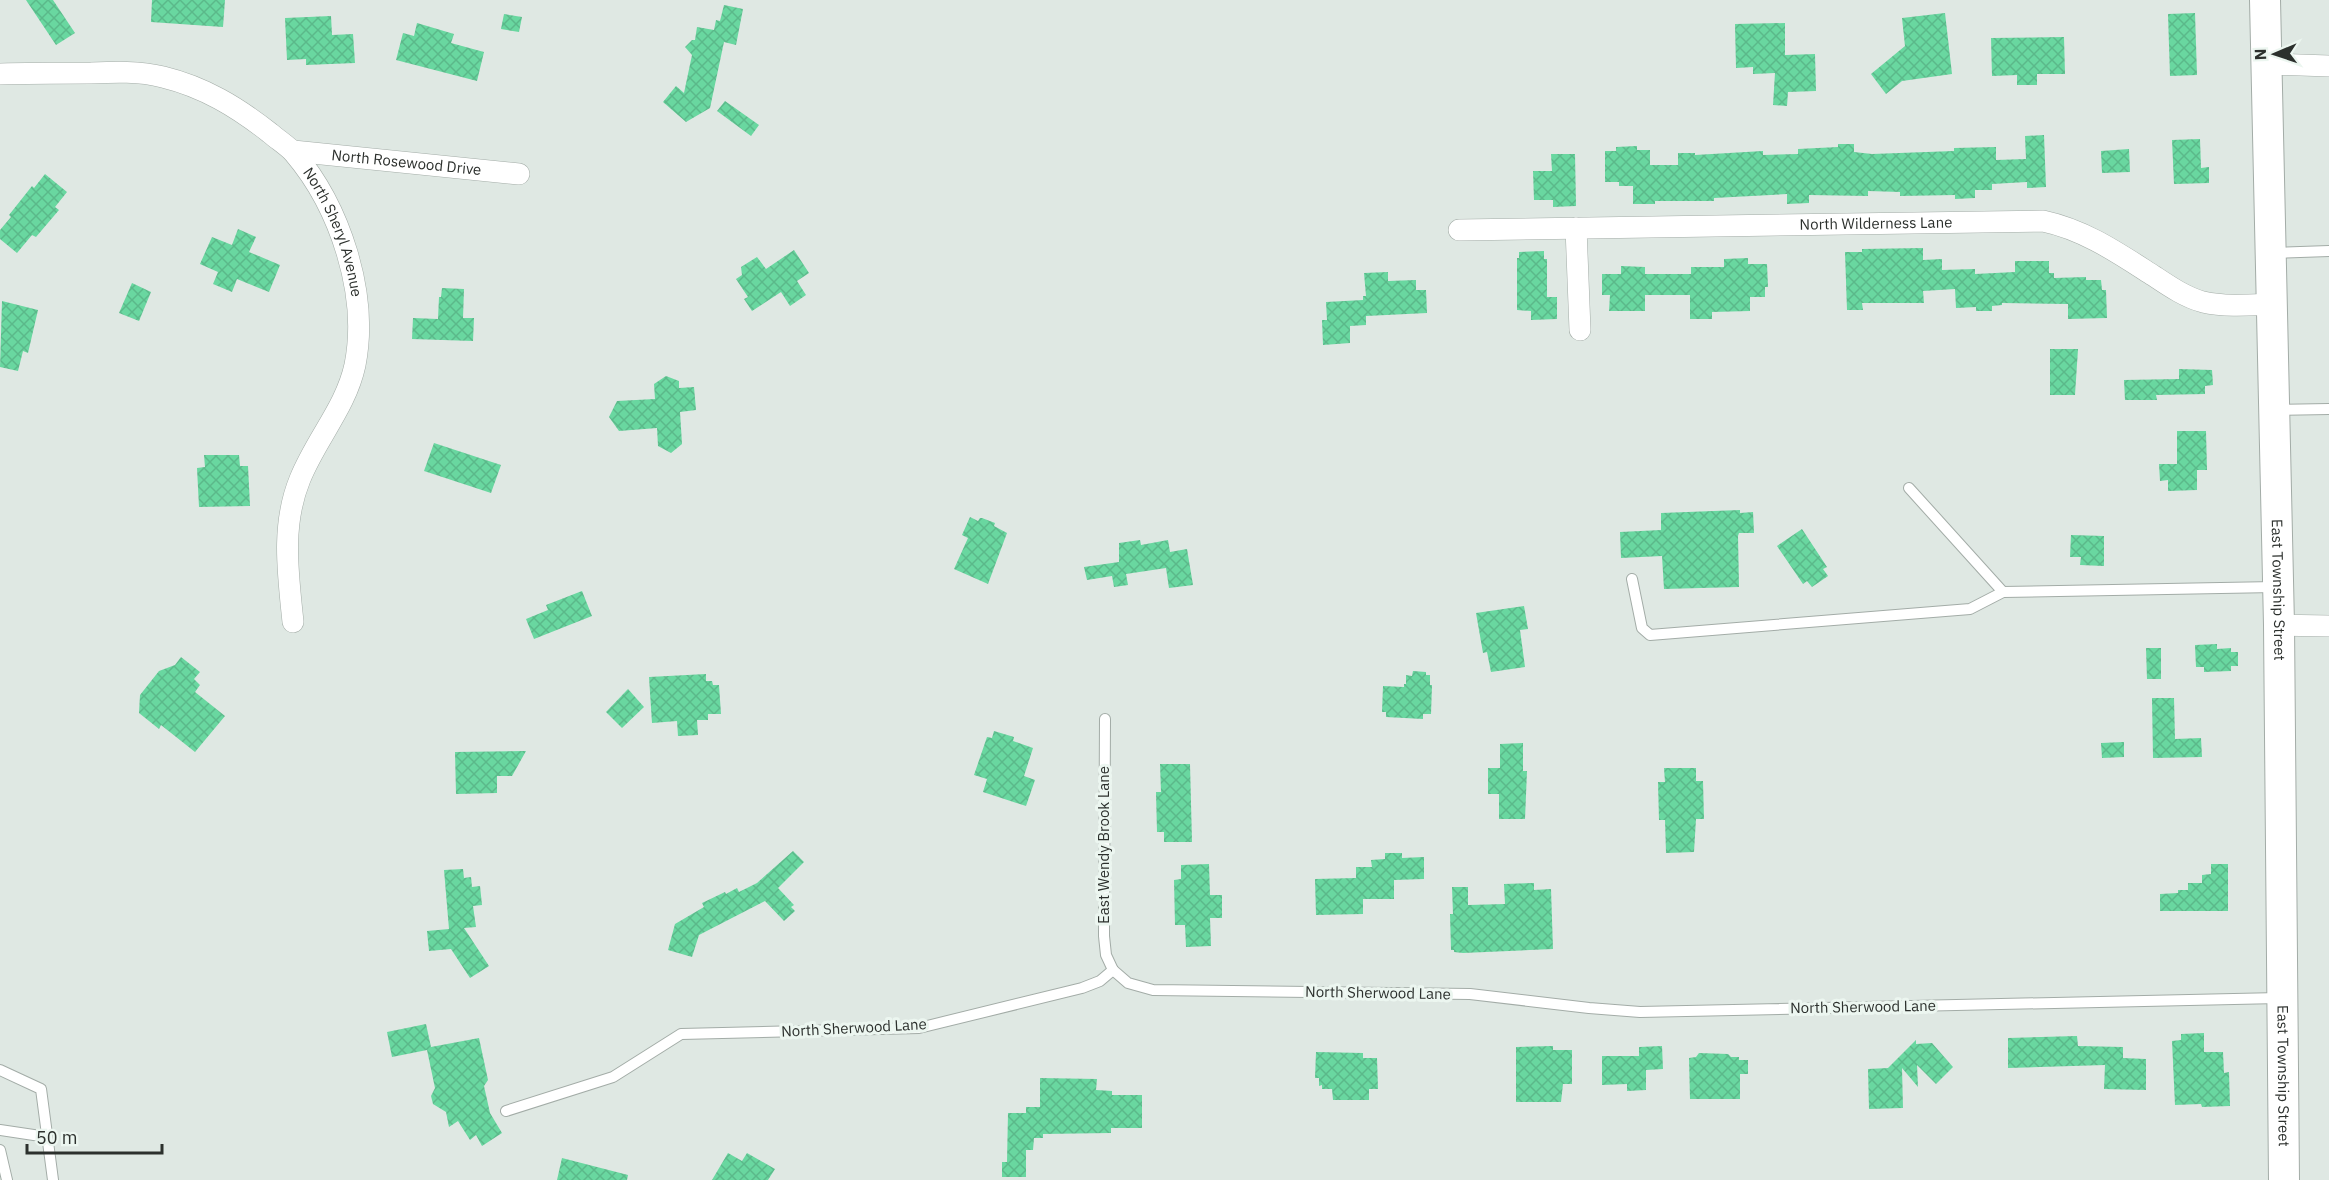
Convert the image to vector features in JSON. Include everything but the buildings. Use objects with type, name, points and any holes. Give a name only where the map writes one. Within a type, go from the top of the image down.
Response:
[{"type":"street","name":"East Township Street","points":[[2265,0],[2279,625],[2284,1180]]},
{"type":"street","points":[[2268,64],[2329,66]]},
{"type":"street","name":"North Sheryl Avenue","points":[[0,74],[128,72],[161,76],[191,85],[216,96],[242,112],[293,151],[316,183],[335,217],[352,275],[358,324],[355,365],[340,406],[300,478],[290,512],[286,547],[293,622]]},
{"type":"street","name":"North Rosewood Drive","points":[[293,151],[519,174]]},
{"type":"street","name":"North Wilderness Lane","points":[[1459,230],[2043,221],[2067,226],[2090,236],[2178,291],[2203,302],[2227,305],[2272,304]]},
{"type":"street","points":[[1576,228],[1580,330]]},
{"type":"street","points":[[2279,625],[2329,626]]},
{"type":"lane","points":[[2271,253],[2329,251]]},
{"type":"lane","points":[[2275,410],[2329,409]]},
{"type":"lane","points":[[1909,489],[2003,592]]},
{"type":"lane","points":[[1632,579],[1641,628],[1650,635],[1970,609],[2003,592],[2278,587]]},
{"type":"lane","name":"East Wendy Brook Lane","points":[[1105,719],[1104,936],[1106,955],[1113,970]]},
{"type":"lane","name":"North Sherwood Lane","points":[[506,1110],[613,1077],[681,1034],[919,1028],[1082,988],[1100,981],[1113,970],[1128,983],[1153,990],[1470,994],[1640,1012],[2283,998]]},
{"type":"lane","points":[[0,1070],[41,1089],[53,1180]]},
{"type":"lane","points":[[0,1130],[47,1137]]},
{"type":"lane","points":[[0,1150],[7,1180]]}]
